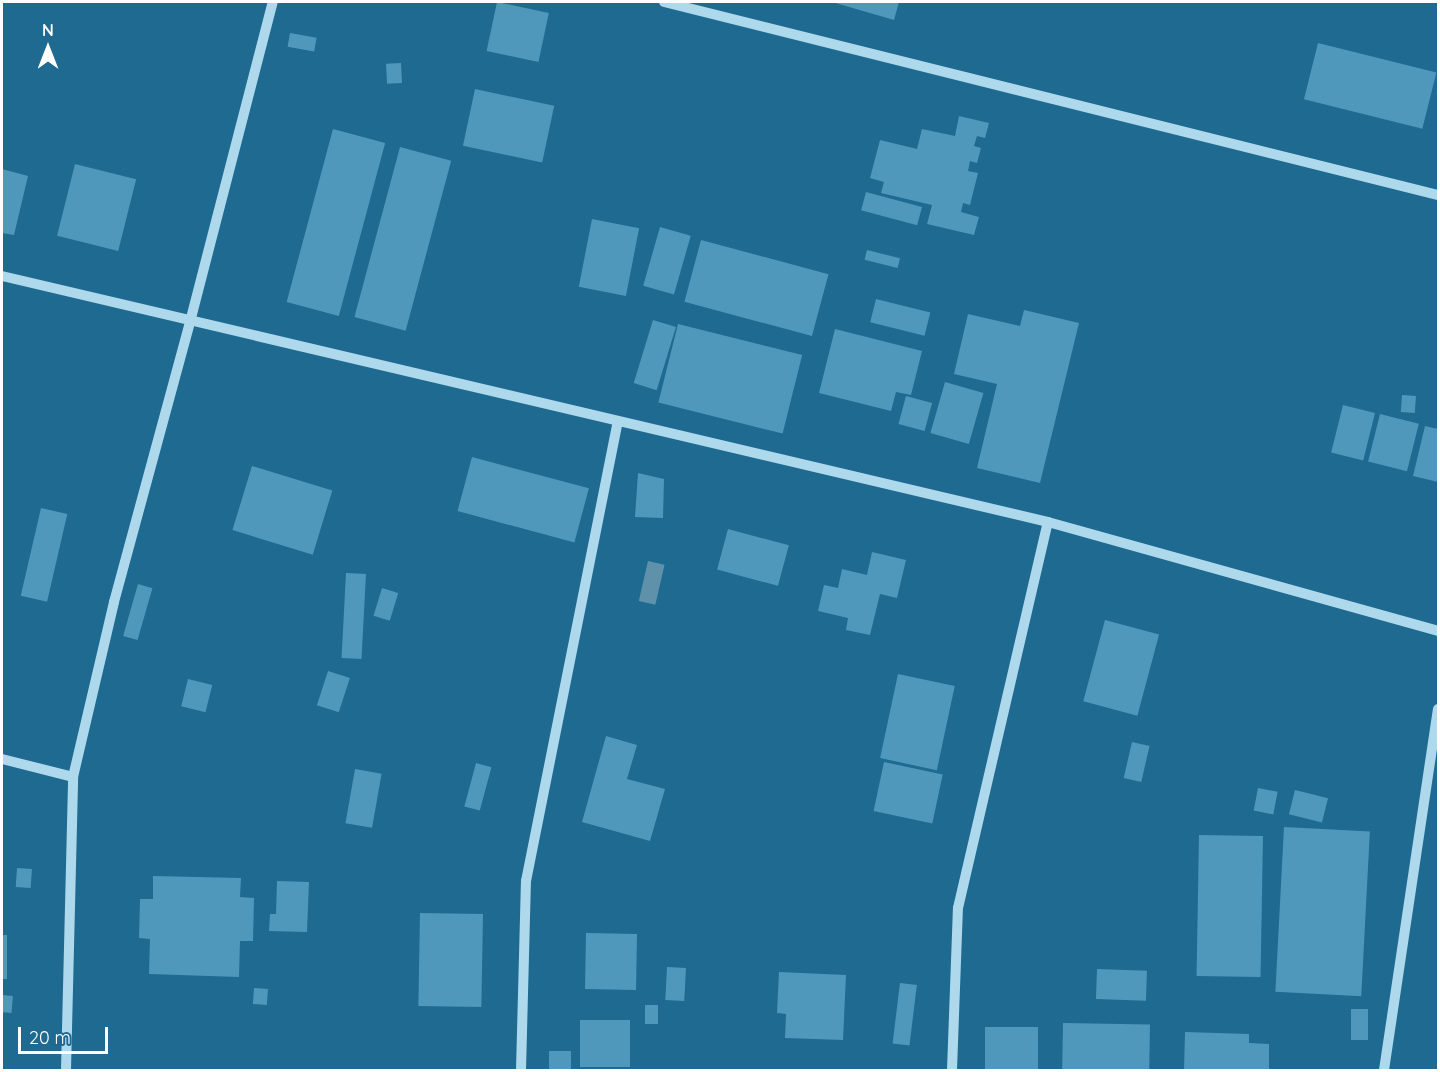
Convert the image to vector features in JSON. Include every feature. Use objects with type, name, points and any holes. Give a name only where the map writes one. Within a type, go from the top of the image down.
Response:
[{"type":"street","points":[[66,1071],[73,777],[114,602],[273,2]]},
{"type":"street","points":[[664,2],[1438,195]]},
{"type":"street","points":[[2,276],[1048,522],[1438,632]]},
{"type":"street","points":[[521,1071],[526,881],[618,421]]},
{"type":"street","points":[[952,1071],[958,909],[1048,522]]},
{"type":"street","points":[[1384,1071],[1438,709]]},
{"type":"street","points":[[2,759],[73,777]]},
{"type":"water","points":[[648,561],[665,565],[655,605],[639,601]]},
{"type":"building","points":[[497,2],[549,13],[538,62],[487,51]]},
{"type":"building","points":[[832,2],[899,2],[894,20]]},
{"type":"building","points":[[290,33],[317,38],[314,51],[288,47]]},
{"type":"building","points":[[1318,43],[1436,73],[1422,129],[1304,99]]},
{"type":"building","points":[[401,63],[402,83],[387,84],[386,64]]},
{"type":"building","points":[[475,89],[554,106],[542,163],[463,146]]},
{"type":"building","points":[[959,116],[989,123],[985,138],[977,136],[974,146],[981,148],[977,163],[970,161],[968,171],[978,173],[970,205],[963,203],[961,212],[979,217],[974,235],[927,224],[932,205],[881,193],[884,182],[870,178],[880,140],[917,149],[922,129],[955,136]]},
{"type":"building","points":[[333,129],[385,143],[339,316],[287,302]]},
{"type":"building","points":[[400,147],[451,161],[406,331],[354,317]]},
{"type":"building","points":[[75,164],[136,179],[118,251],[57,236]]},
{"type":"building","points":[[2,169],[28,176],[14,235],[2,233]]},
{"type":"building","points":[[866,192],[922,207],[917,225],[861,210]]},
{"type":"building","points":[[592,219],[639,228],[626,296],[579,287]]},
{"type":"building","points":[[660,227],[691,236],[674,294],[643,286]]},
{"type":"building","points":[[701,240],[829,274],[812,336],[684,302]]},
{"type":"building","points":[[867,250],[900,258],[898,268],[865,260]]},
{"type":"building","points":[[876,299],[930,313],[925,336],[870,322]]},
{"type":"building","points":[[1024,310],[1079,323],[1040,483],[977,468],[997,384],[954,374],[968,314],[1020,326]]},
{"type":"building","points":[[653,320],[676,327],[657,390],[634,383]]},
{"type":"building","points":[[678,324],[802,355],[783,434],[658,403]]},
{"type":"building","points":[[835,329],[922,351],[911,395],[896,392],[891,411],[819,393]]},
{"type":"building","points":[[945,382],[983,393],[969,444],[930,433]]},
{"type":"building","points":[[1402,395],[1416,396],[1415,413],[1401,412]]},
{"type":"building","points":[[906,396],[932,403],[925,431],[898,424]]},
{"type":"building","points":[[1343,405],[1375,413],[1363,461],[1331,453]]},
{"type":"building","points":[[1380,414],[1419,424],[1407,471],[1368,462]]},
{"type":"building","points":[[1425,426],[1438,429],[1438,482],[1413,476]]},
{"type":"building","points":[[472,457],[589,488],[574,542],[458,511]]},
{"type":"building","points":[[252,466],[332,491],[313,555],[232,530]]},
{"type":"building","points":[[638,473],[664,479],[663,518],[635,517]]},
{"type":"building","points":[[41,508],[67,514],[47,602],[21,596]]},
{"type":"building","points":[[728,529],[789,545],[778,586],[717,570]]},
{"type":"building","points":[[872,552],[906,560],[897,598],[880,594],[870,635],[846,630],[848,618],[818,611],[824,585],[838,588],[842,569],[867,575]]},
{"type":"building","points":[[346,573],[366,574],[362,659],[342,658]]},
{"type":"building","points":[[138,584],[152,588],[138,640],[123,636]]},
{"type":"building","points":[[382,588],[398,593],[390,621],[374,616]]},
{"type":"building","points":[[1105,620],[1159,634],[1137,716],[1083,701]]},
{"type":"building","points":[[328,671],[350,678],[339,712],[317,705]]},
{"type":"building","points":[[898,674],[955,686],[937,770],[880,758]]},
{"type":"building","points":[[188,679],[212,685],[205,712],[181,706]]},
{"type":"building","points":[[606,736],[637,745],[627,779],[665,789],[650,841],[582,822]]},
{"type":"building","points":[[1132,742],[1150,746],[1141,782],[1124,778]]},
{"type":"building","points":[[884,762],[943,774],[932,823],[874,811]]},
{"type":"building","points":[[476,763],[491,767],[480,811],[464,806]]},
{"type":"building","points":[[355,769],[382,774],[372,828],[345,823]]},
{"type":"building","points":[[1258,788],[1278,792],[1273,814],[1254,811]]},
{"type":"building","points":[[1295,790],[1328,798],[1322,822],[1289,814]]},
{"type":"building","points":[[1284,827],[1370,832],[1361,996],[1275,992]]},
{"type":"building","points":[[1199,835],[1263,836],[1261,977],[1197,976]]},
{"type":"building","points":[[17,868],[32,869],[31,888],[16,887]]},
{"type":"building","points":[[153,876],[241,878],[240,897],[254,898],[253,941],[240,941],[239,977],[149,974],[150,939],[139,938],[140,899],[153,899]]},
{"type":"building","points":[[277,881],[309,882],[307,932],[269,931],[270,914],[276,914]]},
{"type":"building","points":[[420,913],[483,914],[481,1007],[418,1006]]},
{"type":"building","points":[[586,933],[637,934],[636,990],[585,989]]},
{"type":"building","points":[[2,935],[7,935],[7,979],[2,979]]},
{"type":"building","points":[[667,967],[686,968],[684,1001],[665,1000]]},
{"type":"building","points":[[1097,969],[1147,971],[1146,1001],[1096,999]]},
{"type":"building","points":[[779,972],[846,975],[843,1040],[785,1038],[786,1014],[777,1013]]},
{"type":"building","points":[[900,983],[917,985],[909,1046],[893,1044]]},
{"type":"building","points":[[254,988],[268,989],[267,1005],[253,1004]]},
{"type":"building","points":[[2,995],[13,996],[11,1013],[2,1012]]},
{"type":"building","points":[[645,1005],[658,1005],[658,1024],[645,1024]]},
{"type":"building","points":[[1351,1009],[1368,1009],[1368,1040],[1351,1040]]},
{"type":"building","points":[[580,1020],[630,1020],[630,1067],[580,1067]]},
{"type":"building","points":[[1063,1023],[1150,1025],[1149,1070],[1062,1070]]},
{"type":"building","points":[[985,1027],[1038,1027],[1038,1070],[985,1070]]},
{"type":"building","points":[[1185,1032],[1249,1034],[1249,1043],[1269,1044],[1269,1070],[1184,1070]]},
{"type":"building","points":[[549,1051],[571,1051],[571,1070],[549,1070]]}]
